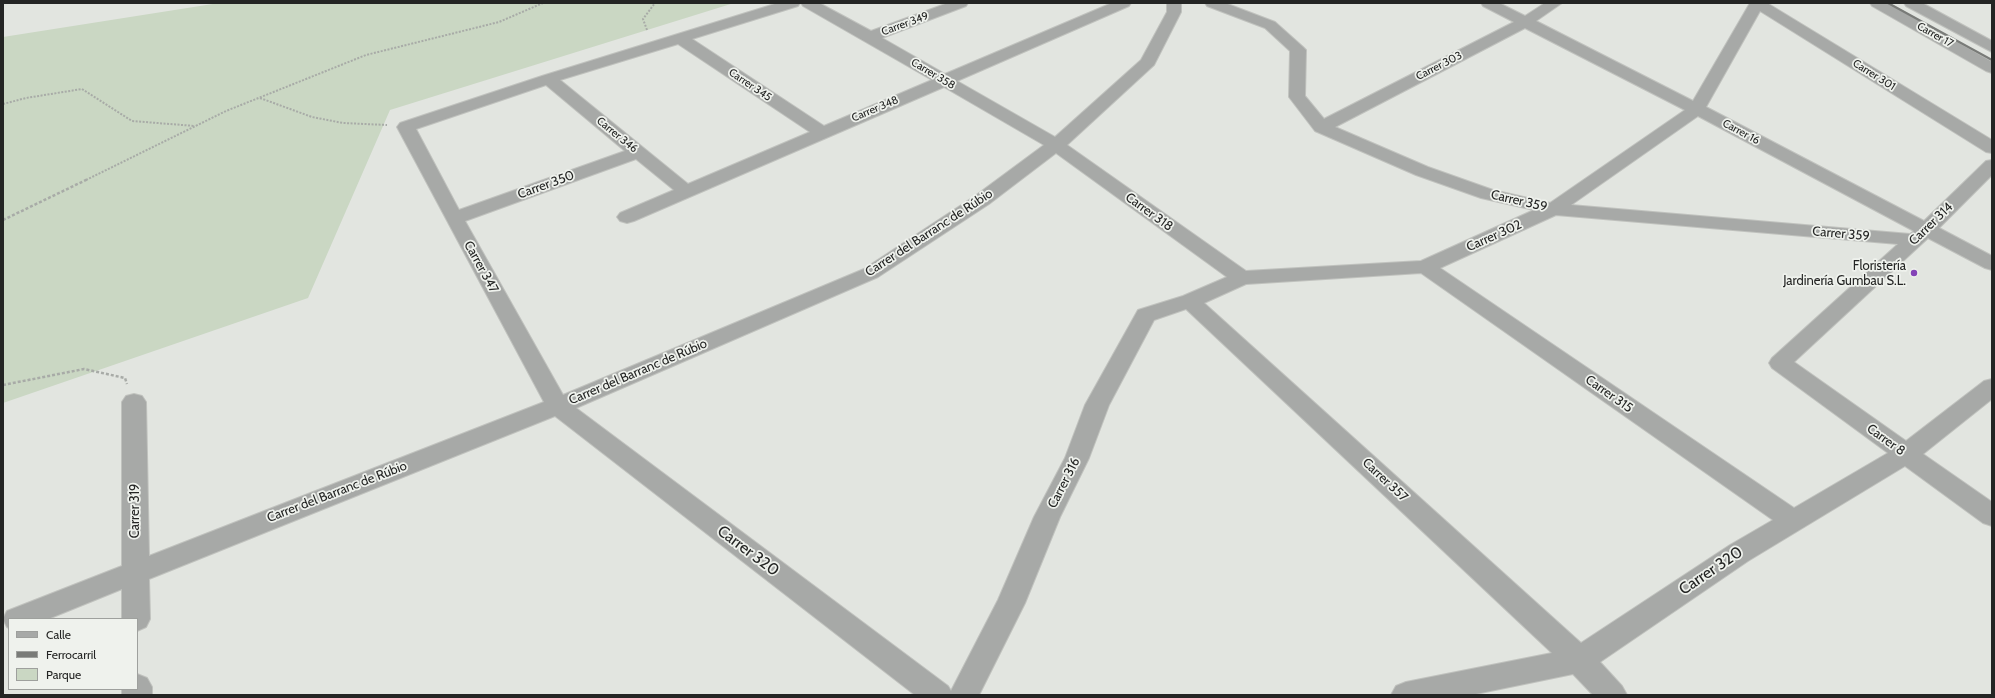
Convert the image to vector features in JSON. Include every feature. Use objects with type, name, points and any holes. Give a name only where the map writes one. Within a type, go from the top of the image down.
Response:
[{"type":"street","points":[[406,127],[548,79],[793,3]]},
{"type":"street","name":"Carrer 358","points":[[808,3],[870,37],[1056,145]]},
{"type":"street","name":"Carrer 349","points":[[870,37],[961,3]]},
{"type":"street","name":"Carrer 348","points":[[627,217],[821,132],[1124,3]]},
{"type":"street","name":"Carrer del Barranc de Rúbio","points":[[19,618],[135,571],[558,406],[871,273],[982,200],[1056,145],[1148,62],[1174,12],[1174,3]]},
{"type":"street","name":"Carrer 359","points":[[1212,3],[1270,25],[1298,50],[1297,97],[1321,127],[1422,171],[1488,194],[1553,209],[1921,234]]},
{"type":"street","name":"Carrer 16","points":[[1488,3],[1697,109],[1921,234],[1992,264]]},
{"type":"street","name":"Carrer 303","points":[[1321,127],[1525,22],[1555,3]]},
{"type":"street","name":"Carrer 302","points":[[1190,300],[1242,278],[1425,267],[1553,209],[1697,109],[1758,3]]},
{"type":"street","name":"Carrer 301","points":[[1758,3],[1992,148]]},
{"type":"street","name":"Carrer 17","points":[[1877,3],[1992,68]]},
{"type":"street","name":"Carrer 17","points":[[1911,3],[1992,47]]},
{"type":"street","name":"Carrer 345","points":[[680,38],[821,132]]},
{"type":"street","name":"Carrer 346","points":[[548,79],[686,191]]},
{"type":"street","name":"Carrer 347","points":[[406,127],[454,218],[558,406]]},
{"type":"street","name":"Carrer 318","points":[[1056,145],[1242,278]]},
{"type":"street","name":"Carrer 350","points":[[454,218],[638,152]]},
{"type":"street","name":"Carrer 314","points":[[1780,364],[1921,234],[1992,165]]},
{"type":"street","name":"Carrer 315","points":[[1425,267],[1793,521]]},
{"type":"street","name":"Carrer 357","points":[[1190,300],[1579,660],[1612,695]]},
{"type":"street","name":"Carrer 316","points":[[964,695],[1011,603],[1047,517],[1077,458],[1097,405],[1146,314],[1190,300]]},
{"type":"street","name":"Carrer 8","points":[[1780,364],[1992,516]]},
{"type":"street","name":"Carrer 320","points":[[1406,695],[1579,660],[1739,553],[1906,454],[1992,387]]},
{"type":"street","name":"Carrer 319","points":[[134,402],[136,618]]},
{"type":"street","name":"Carrer 320","points":[[558,406],[938,695]]},
{"type":"path","points":[[3,220],[195,126],[259,98],[366,55],[499,22],[542,3]]},
{"type":"path","points":[[3,104],[26,98],[82,89],[132,120],[195,126]]},
{"type":"path","points":[[259,98],[312,117],[343,123],[406,127]]},
{"type":"path","points":[[3,385],[84,369],[125,378],[134,402]]},
{"type":"green space","points":[[219,3],[734,3],[390,110],[308,298],[3,403],[3,37]]},
{"type":"railway","points":[[1888,3],[1992,60]]},
{"type":"place","name":"Floristería Jardinería Gumbau S.L.","points":[[1914,273]]}]
